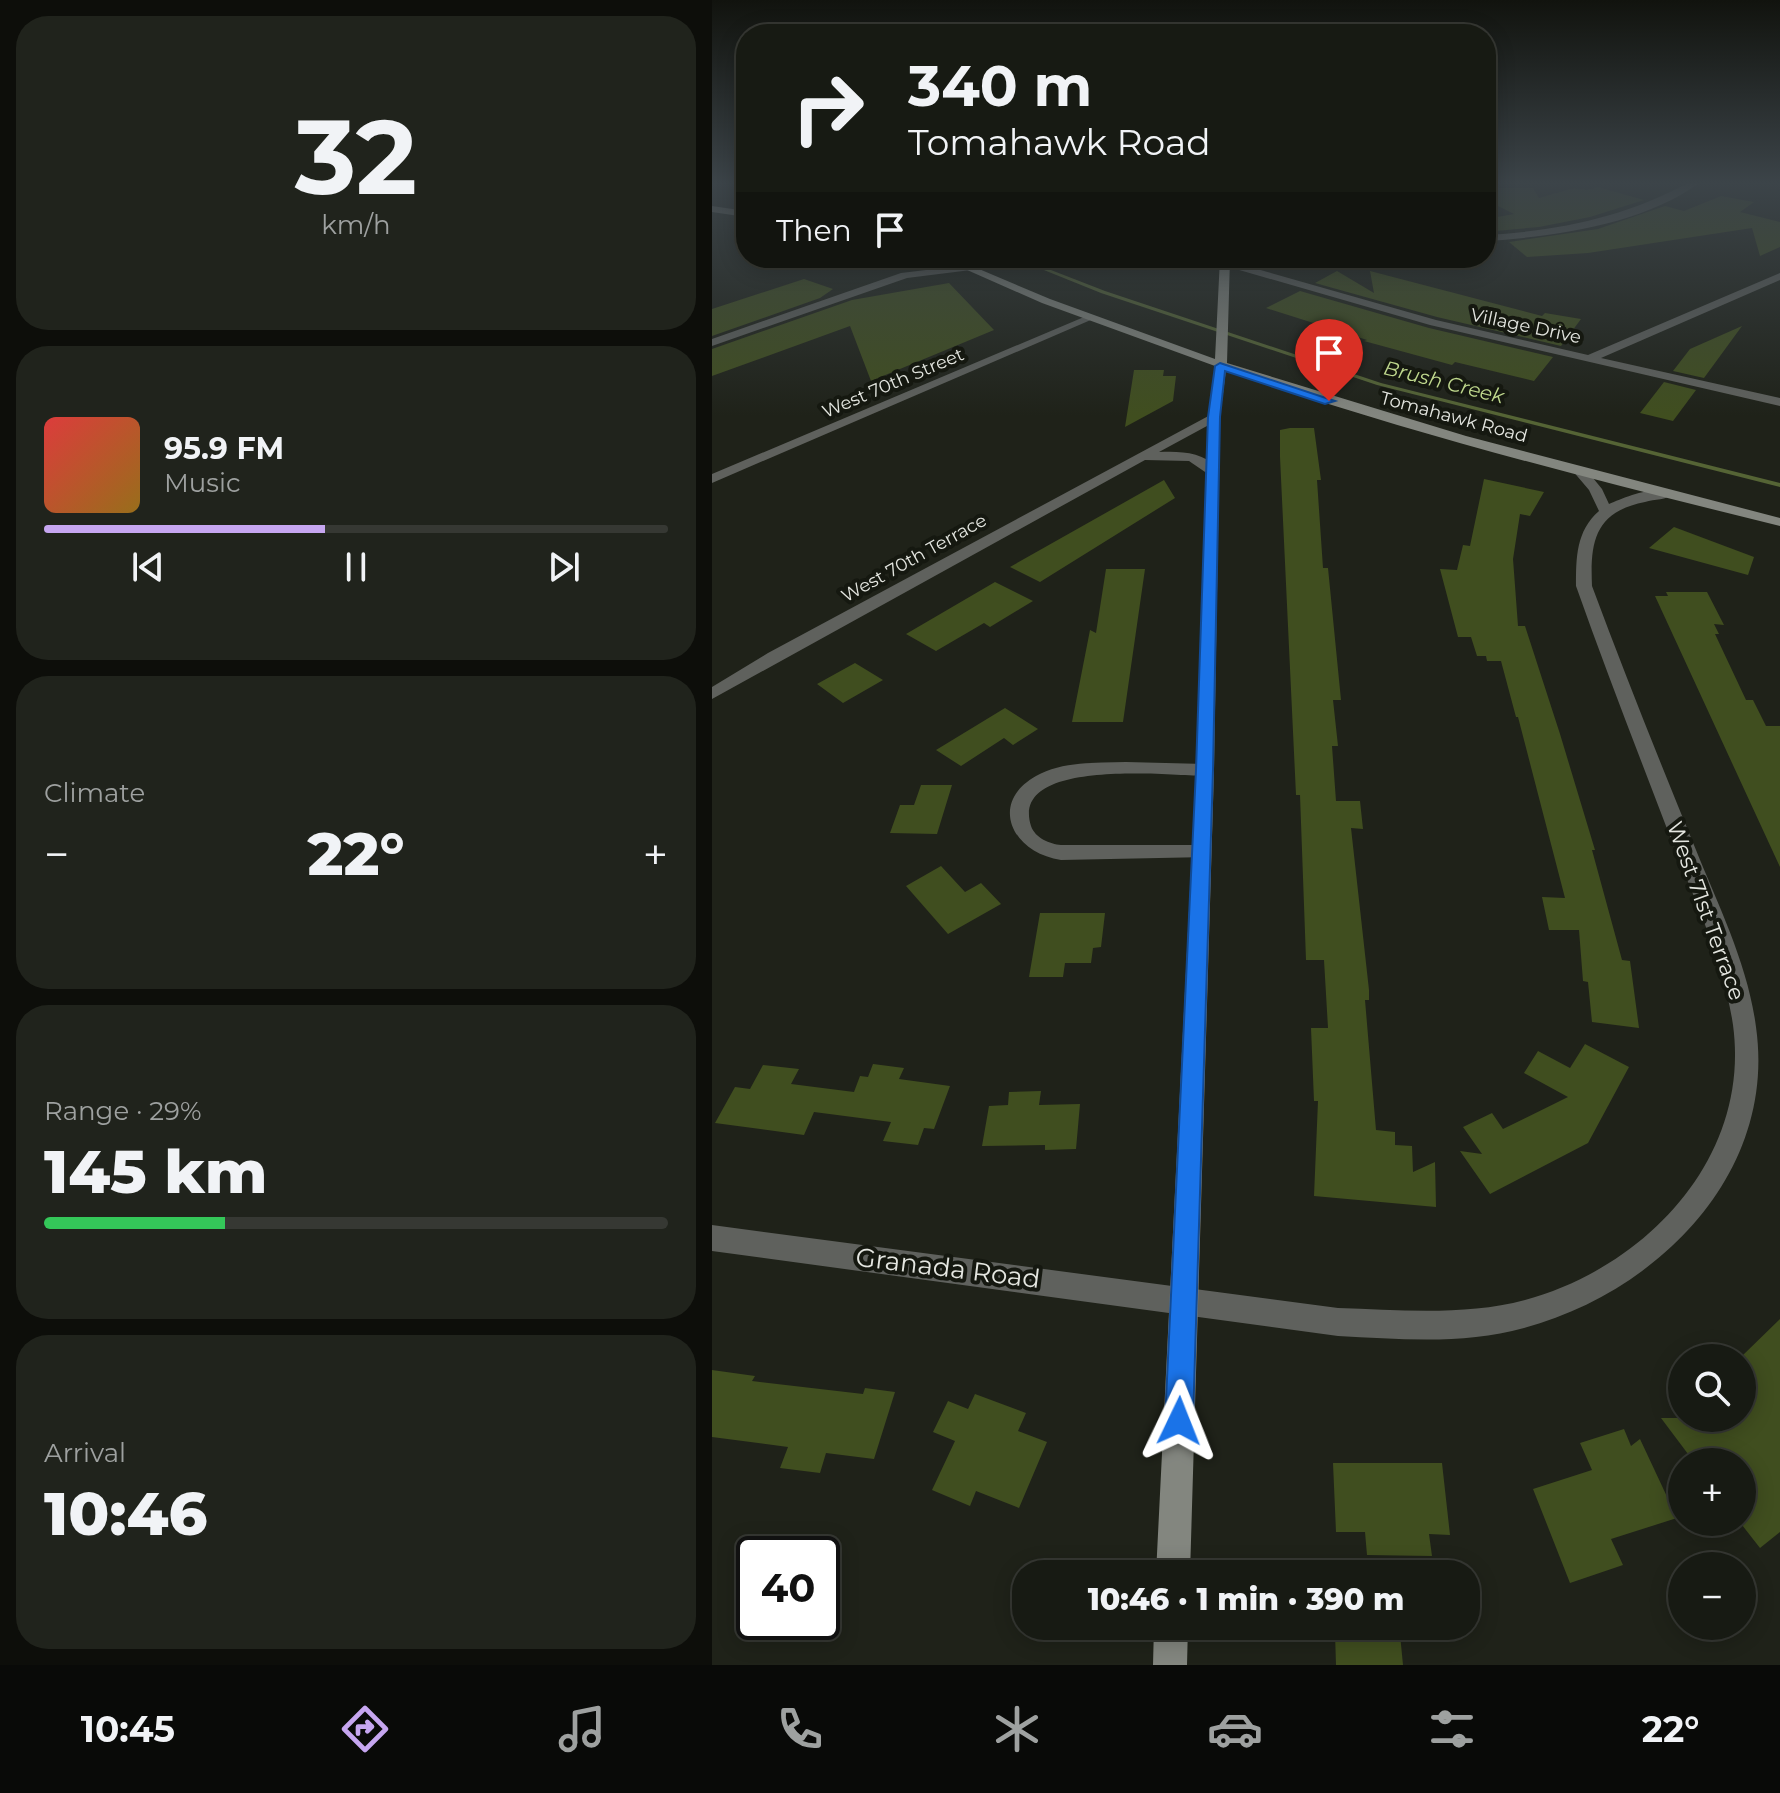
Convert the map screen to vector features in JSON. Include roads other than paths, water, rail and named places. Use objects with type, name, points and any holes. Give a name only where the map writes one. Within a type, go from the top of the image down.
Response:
[{"type":"street","points":[[905,275],[915,268]]},
{"type":"street","points":[[712,343],[905,275],[968,268]]},
{"type":"street","name":"Tomahawk Road","points":[[968,268],[1088,319],[1329,401],[1780,522]]},
{"type":"street","points":[[1174,1560],[1205,770],[1214,417],[1225,268]]},
{"type":"street","name":"Village Drive","points":[[1247,268],[1434,323],[1780,402]]},
{"type":"street","name":"Village Drive","points":[[1224,280],[1266,275]]},
{"type":"street","points":[[1590,358],[1780,276]]},
{"type":"street","name":"West 70th Street","points":[[712,479],[1088,319]]},
{"type":"street","name":"West 70th Terrace","points":[[712,694],[774,657],[1214,417]]},
{"type":"street","name":"West 70th Terrace","points":[[1136,460],[1167,456],[1191,458],[1203,461],[1213,471]]},
{"type":"street","points":[[1579,470],[1595,489],[1605,510],[1648,496],[1667,494]]},
{"type":"street","name":"West 71st Terrace","points":[[1184,1299],[1338,1322],[1428,1326],[1524,1314],[1572,1298],[1635,1264],[1670,1234],[1700,1202],[1720,1168],[1736,1131],[1747,1066],[1745,1031],[1718,932],[1584,586],[1582,567],[1589,530],[1605,510]]},
{"type":"street","points":[[1201,852],[1060,853],[1034,845],[1025,836],[1018,817],[1020,805],[1033,787],[1062,773],[1205,770]]},
{"type":"street","name":"Granada Road","points":[[712,1238],[1184,1299]]},
{"type":"street","points":[[1170,1665],[1171,1640]]},
{"type":"waterway","name":"Brush Creek","points":[[1042,268],[1103,292],[1379,384],[1780,485]]}]
